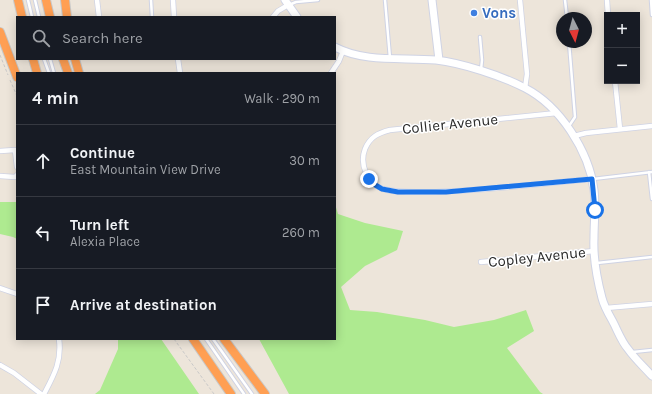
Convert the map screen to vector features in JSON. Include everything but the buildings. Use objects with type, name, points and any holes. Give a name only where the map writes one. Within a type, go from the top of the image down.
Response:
[{"type":"highway","points":[[18,0],[22,16]]},
{"type":"highway","points":[[46,0],[50,16]]},
{"type":"highway","points":[[65,0],[67,16]]},
{"type":"highway","points":[[0,32],[16,74]]},
{"type":"highway","points":[[33,60],[37,72]]},
{"type":"highway","points":[[63,60],[68,72]]},
{"type":"highway","points":[[75,60],[79,72]]},
{"type":"highway","points":[[194,340],[231,394]]},
{"type":"highway","points":[[225,340],[264,394]]},
{"type":"street","points":[[97,0],[99,16]]},
{"type":"street","points":[[173,0],[174,16]]},
{"type":"street","points":[[432,0],[438,60]]},
{"type":"street","points":[[520,0],[527,74],[525,88]]},
{"type":"street","points":[[607,0],[608,12]]},
{"type":"street","points":[[274,16],[287,3],[296,16]]},
{"type":"street","points":[[336,48],[343,51],[367,56],[390,59],[413,58],[438,60],[481,70],[525,88],[540,98],[557,113],[569,126],[592,179],[595,210],[594,251],[602,299],[630,352],[652,376]]},
{"type":"street","points":[[332,72],[339,61],[343,51]]},
{"type":"street","points":[[178,60],[180,72]]},
{"type":"street","points":[[615,84],[620,129]]},
{"type":"street","name":"Collier Avenue","points":[[557,113],[381,132],[368,141],[364,152],[364,170],[372,183],[382,189],[398,192],[446,192],[592,179]]},
{"type":"street","points":[[574,136],[586,132],[652,126]]},
{"type":"street","points":[[0,151],[16,150]]},
{"type":"street","points":[[0,176],[16,176]]},
{"type":"street","name":"Copley Avenue","points":[[481,262],[594,251]]},
{"type":"street","points":[[0,288],[16,294]]},
{"type":"street","points":[[606,308],[652,304]]},
{"type":"street","points":[[0,365],[43,394],[56,373],[60,348],[59,340]]},
{"type":"lane","points":[[28,0],[32,16]]},
{"type":"lane","points":[[35,0],[39,16]]},
{"type":"lane","points":[[151,0],[152,16]]},
{"type":"lane","points":[[287,3],[318,0]]},
{"type":"lane","points":[[385,0],[390,59]]},
{"type":"lane","points":[[565,0],[566,12]]},
{"type":"lane","points":[[650,0],[652,16]]},
{"type":"lane","points":[[480,37],[482,60],[481,70]]},
{"type":"lane","points":[[569,48],[575,117],[569,126]]},
{"type":"lane","points":[[44,60],[49,72]]},
{"type":"lane","points":[[50,60],[54,72]]},
{"type":"lane","points":[[592,179],[650,172],[652,199]]},
{"type":"lane","points":[[596,263],[652,257]]},
{"type":"lane","points":[[207,340],[244,394]]},
{"type":"lane","points":[[214,340],[252,394]]},
{"type":"lane","points":[[630,352],[652,350]]},
{"type":"path","points":[[175,340],[214,394]]},
{"type":"green space","points":[[0,202],[16,202],[16,238],[0,234]]},
{"type":"green space","points":[[336,207],[338,214],[365,223],[403,231],[397,250],[365,266],[341,287],[350,310],[377,312],[425,320],[454,327],[494,320],[526,310],[534,331],[507,348],[543,394],[289,394],[260,340],[336,340]]},
{"type":"green space","points":[[118,340],[162,340],[199,394],[95,394],[100,390],[118,349]]},
{"type":"place","name":"Vons","points":[[474,13]]},
{"type":"route","points":[[369,179],[372,183],[382,189],[398,192],[446,192],[592,179],[595,210]]}]
